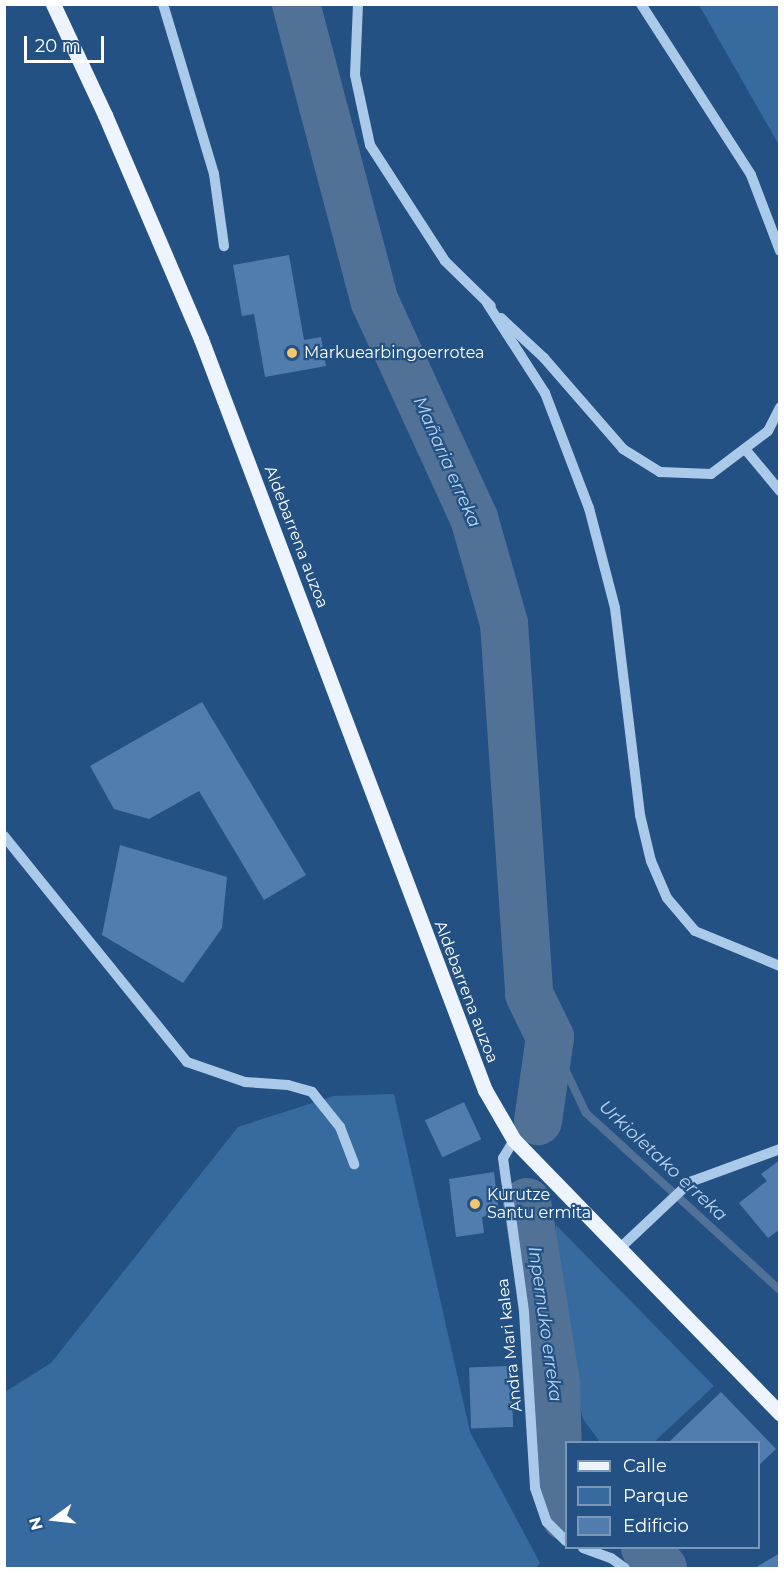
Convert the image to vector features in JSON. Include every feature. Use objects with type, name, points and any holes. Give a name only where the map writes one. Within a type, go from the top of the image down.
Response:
[{"type":"main road","name":"Aldebarrena auzoa","points":[[53,4],[105,115],[201,339],[485,1090],[514,1140],[780,1414]]},
{"type":"street","points":[[163,4],[214,174],[224,246]]},
{"type":"street","points":[[358,4],[355,75],[370,145],[445,261],[544,358],[623,449],[660,472],[711,474],[768,430],[780,407]]},
{"type":"street","points":[[641,4],[751,175],[780,251]]},
{"type":"street","points":[[487,303],[544,393],[590,508],[615,609],[640,815],[651,861],[667,898],[695,931],[780,966]]},
{"type":"street","points":[[745,449],[780,491]]},
{"type":"street","points":[[4,836],[187,1062],[245,1082],[288,1085],[312,1092],[340,1127],[354,1164]]},
{"type":"street","name":"Andra Mari kalea","points":[[514,1140],[503,1158],[524,1312],[535,1488],[547,1522],[565,1539]]},
{"type":"street","points":[[619,1249],[690,1182],[780,1149]]},
{"type":"street","points":[[586,1549],[611,1558],[625,1569]]},
{"type":"green space","points":[[699,5],[779,5],[779,145]]},
{"type":"green space","points":[[394,1094],[470,1432],[540,1563],[536,1568],[5,1568],[5,1392],[51,1363],[238,1127],[334,1096]]},
{"type":"green space","points":[[556,1225],[714,1386],[655,1441],[599,1441],[583,1419],[555,1294]]},
{"type":"building","points":[[289,255],[304,340],[321,337],[326,366],[265,377],[254,314],[242,316],[233,265]]},
{"type":"building","points":[[202,702],[306,875],[264,900],[199,791],[149,819],[114,809],[90,766]]},
{"type":"building","points":[[120,845],[227,877],[222,928],[183,983],[102,935]]},
{"type":"building","points":[[464,1102],[481,1139],[442,1157],[425,1120]]},
{"type":"building","points":[[780,1160],[780,1229],[768,1238],[739,1203],[767,1181],[761,1174]]},
{"type":"building","name":"Kurutze Santu ermita","points":[[494,1172],[499,1214],[482,1217],[484,1233],[456,1237],[449,1179]]},
{"type":"building","points":[[511,1366],[513,1427],[471,1428],[469,1367]]},
{"type":"building","points":[[721,1392],[776,1449],[760,1464],[760,1441],[670,1441]]},
{"type":"building","points":[[780,1553],[780,1568],[755,1568]]},
{"type":"waterway","name":"Mañaria erreka","points":[[296,4],[375,302],[474,518],[504,623],[529,994],[550,1037],[538,1121]]},
{"type":"waterway","name":"Urkioletako erreka","points":[[550,1037],[586,1113],[780,1290]]},
{"type":"waterway","name":"Inpernuko erreka","points":[[527,1202],[556,1383],[559,1491],[565,1513]]},
{"type":"waterway","name":"Inpernuko erreka","points":[[646,1549],[663,1568]]},
{"type":"place","name":"Markuearbingoerrotea","points":[[292,353]]},
{"type":"place","name":"Kurutze Santu ermita","points":[[475,1204]]}]
